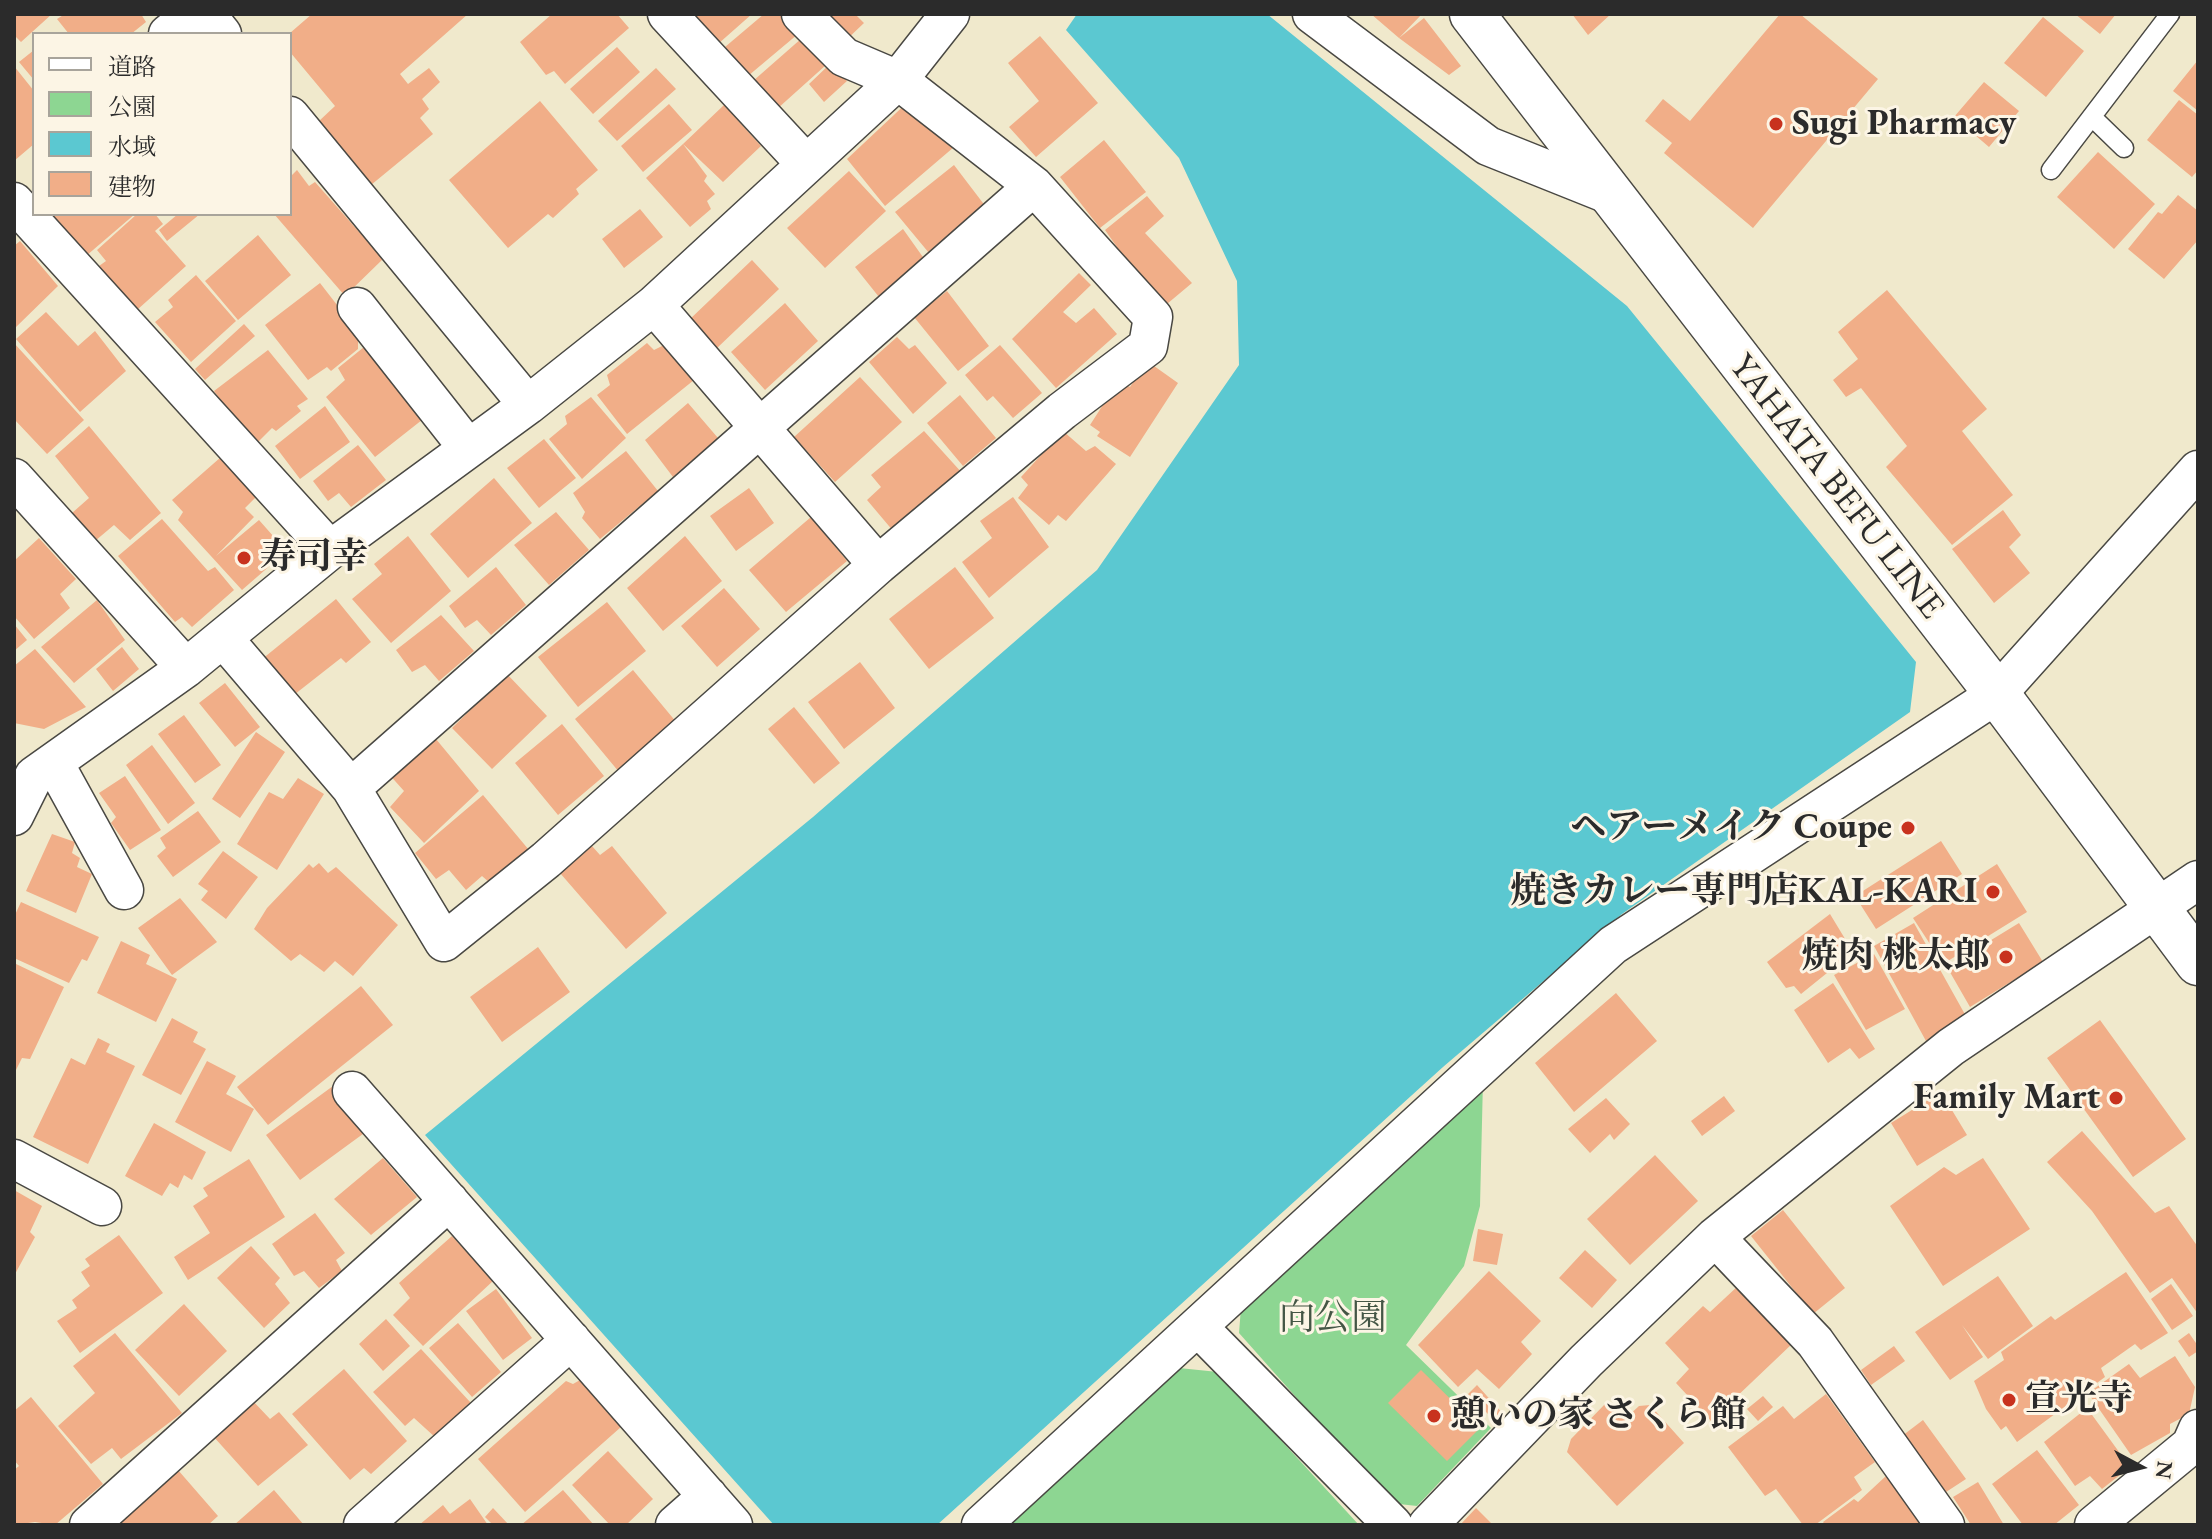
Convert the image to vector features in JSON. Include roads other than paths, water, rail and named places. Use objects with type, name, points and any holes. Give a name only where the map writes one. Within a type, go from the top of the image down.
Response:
[{"type":"main road","name":"YAHATA BEFU LINE","points":[[1473,14],[1608,194],[1997,694],[2198,963]]},
{"type":"street","points":[[170,32],[193,14]]},
{"type":"street","points":[[206,14],[220,32]]},
{"type":"street","points":[[667,14],[806,164]]},
{"type":"street","points":[[223,638],[351,788],[444,942],[558,849],[878,565],[1062,411],[1148,346],[1153,317],[1034,186],[898,80],[844,57],[801,14]]},
{"type":"street","points":[[14,816],[34,765],[186,668],[330,550],[528,405],[654,305],[898,80],[950,14]]},
{"type":"street","points":[[1312,14],[1488,146],[1608,194]]},
{"type":"street","points":[[292,118],[528,405]]},
{"type":"street","points":[[351,788],[1034,186]]},
{"type":"street","points":[[14,202],[330,550]]},
{"type":"street","points":[[654,305],[878,565]]},
{"type":"street","points":[[357,307],[468,448]]},
{"type":"street","points":[[981,1525],[1613,945],[1997,694],[2198,470]]},
{"type":"street","points":[[14,478],[186,668]]},
{"type":"street","points":[[34,765],[124,890]]},
{"type":"street","points":[[1428,1525],[1586,1361],[1715,1237],[1951,1047],[2198,880]]},
{"type":"street","points":[[352,1091],[733,1525]]},
{"type":"street","points":[[14,1159],[102,1206]]},
{"type":"street","points":[[89,1525],[449,1201]]},
{"type":"street","points":[[1715,1237],[1815,1342],[1945,1525]]},
{"type":"street","points":[[1199,1328],[1393,1525]]},
{"type":"street","points":[[363,1525],[571,1340]]},
{"type":"street","points":[[2094,1525],[2191,1445],[2198,1429]]},
{"type":"street","points":[[675,1525],[708,1496]]},
{"type":"lane","points":[[2051,170],[2170,14]]},
{"type":"lane","points":[[2092,117],[2124,148]]},
{"type":"water","points":[[1077,14],[1267,14],[1627,306],[1916,662],[1910,712],[1622,914],[1443,1067],[937,1525],[774,1525],[425,1135],[813,817],[1097,570],[1239,365],[1237,281],[1179,158],[1066,30]]},
{"type":"place","name":"Sugi Pharmacy","points":[[1776,124]]},
{"type":"place","name":"寿司幸","points":[[244,558]]},
{"type":"place","name":"ヘアーメイク Coupe","points":[[1908,828]]},
{"type":"place","name":"焼きカレー専門店KAL-KARI","points":[[1993,892]]},
{"type":"place","name":"焼肉 桃太郎","points":[[2006,957]]},
{"type":"place","name":"Family Mart","points":[[2116,1098]]},
{"type":"place","name":"宣光寺","points":[[2009,1400]]},
{"type":"place","name":"憩いの家 さくら館","points":[[1434,1416]]},
{"type":"park label","name":"向公園","points":[[1333,1319]]}]
